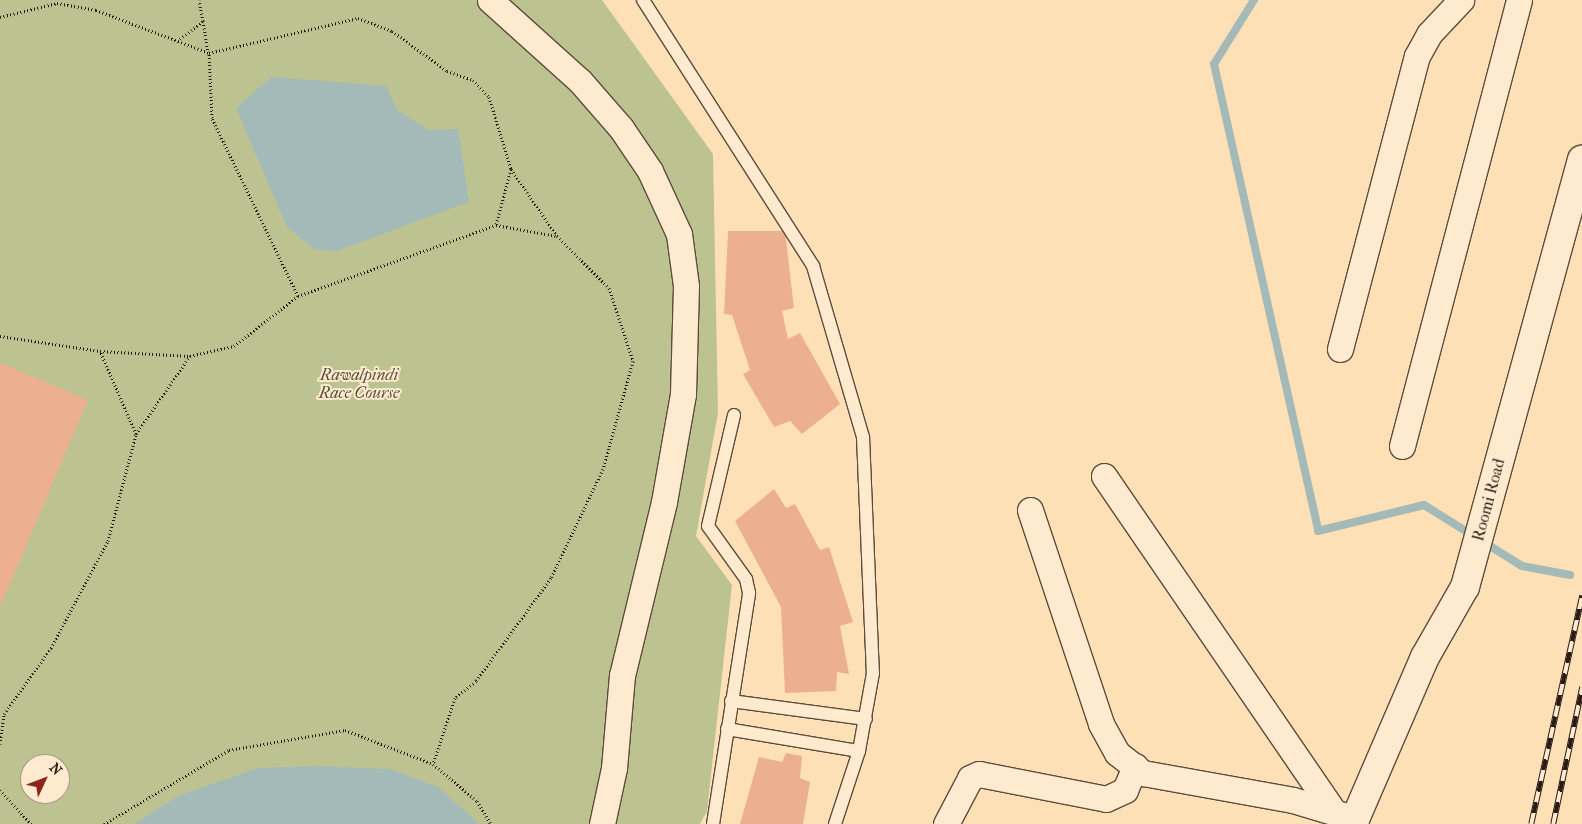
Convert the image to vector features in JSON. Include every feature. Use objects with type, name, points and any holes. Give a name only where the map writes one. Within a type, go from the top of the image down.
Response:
[{"type":"street","points":[[490,0],[580,81],[621,128],[650,171],[679,234],[686,286],[683,394],[664,502],[622,675],[614,768],[602,824]]},
{"type":"street","points":[[1340,349],[1417,56],[1429,34],[1461,0]]},
{"type":"street","points":[[1402,446],[1518,0]]},
{"type":"street","name":"Roomi Road","points":[[1347,818],[1425,657],[1465,587],[1582,160]]},
{"type":"street","points":[[1104,476],[1347,818]]},
{"type":"street","points":[[1030,510],[1101,724],[1117,753],[1143,773],[1347,818]]},
{"type":"street","points":[[946,824],[970,778],[979,774],[1106,799],[1116,798],[1125,790],[1135,766]]},
{"type":"lane","points":[[643,0],[813,266],[863,437],[873,620],[873,673],[859,751],[835,824]]},
{"type":"lane","points":[[713,824],[749,585],[711,532],[708,520],[734,415]]},
{"type":"lane","points":[[731,701],[866,719]]},
{"type":"lane","points":[[726,729],[859,751]]},
{"type":"path","points":[[199,0],[208,52],[212,118],[298,296]]},
{"type":"path","points":[[0,17],[57,2],[96,10],[179,39],[208,52],[358,18],[392,31],[447,70],[473,80],[489,97],[511,169],[557,236],[609,288],[633,360],[603,469],[551,578],[476,681],[455,698],[433,764]]},
{"type":"path","points":[[179,39],[202,21]]},
{"type":"path","points":[[496,225],[511,169]]},
{"type":"path","points":[[0,336],[100,351],[190,356],[234,346],[298,296],[496,225],[557,236]]},
{"type":"path","points":[[100,351],[136,434]]},
{"type":"path","points":[[0,744],[2,714],[50,648],[108,541],[136,434],[190,356]]},
{"type":"path","points":[[104,824],[230,750],[344,730],[433,764],[477,801],[491,824]]},
{"type":"path","points":[[0,790],[31,824]]},
{"type":"green space","name":"Rawalpindi Race Course","points":[[0,0],[602,0],[713,154],[718,413],[696,536],[732,585],[707,811],[700,824],[0,824]]},
{"type":"water","points":[[271,77],[386,86],[398,111],[429,130],[458,129],[469,202],[337,251],[314,249],[287,227],[236,108]]},
{"type":"water","points":[[320,766],[390,769],[438,787],[479,824],[135,824],[178,796],[259,768]]},
{"type":"building","points":[[728,231],[785,231],[794,308],[782,311],[788,339],[800,333],[840,404],[802,434],[790,421],[774,427],[743,374],[750,370],[732,315],[724,314]]},
{"type":"building","points":[[0,363],[88,400],[0,607]]},
{"type":"building","points":[[774,489],[786,508],[795,504],[820,550],[829,547],[853,622],[840,626],[849,674],[837,672],[836,691],[785,693],[781,607],[735,521]]},
{"type":"building","points":[[786,753],[802,756],[800,778],[810,782],[803,824],[740,824],[759,757],[782,762]]},
{"type":"waterway","points":[[1254,0],[1214,64],[1318,531],[1424,505],[1522,566],[1570,575]]},
{"type":"railway","points":[[1531,824],[1582,596]]},
{"type":"railway","points":[[1553,824],[1582,687]]}]
